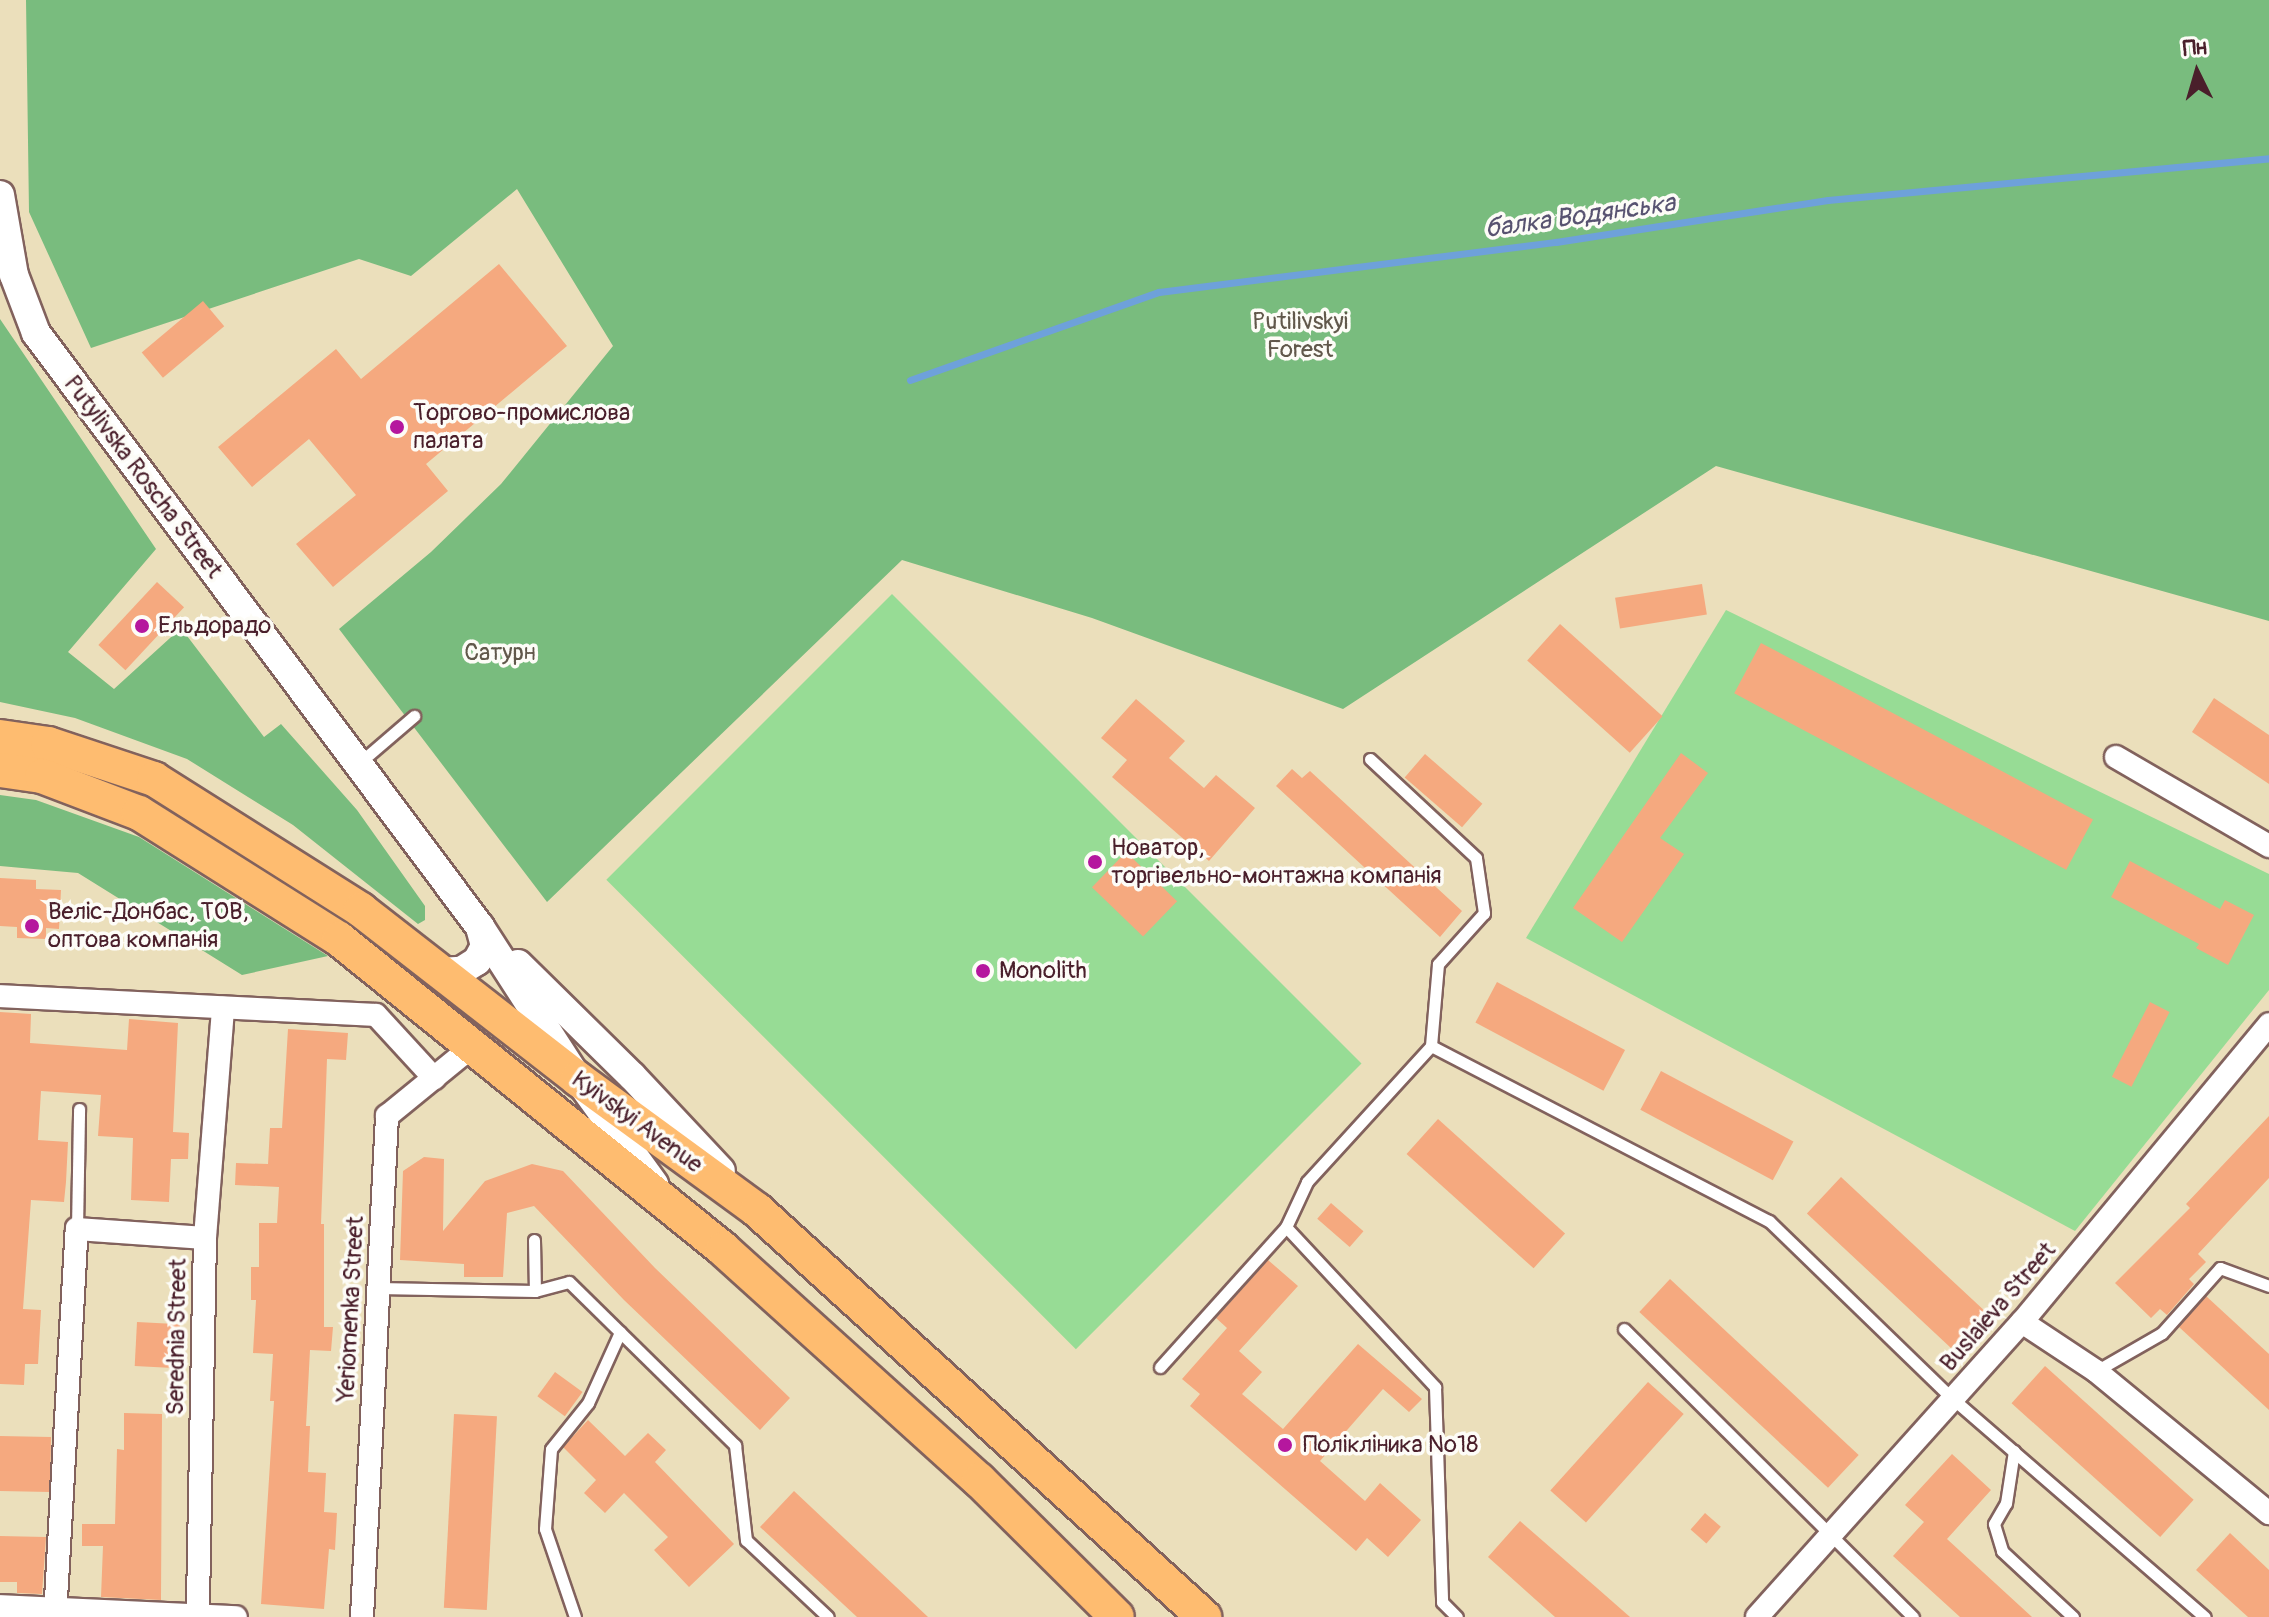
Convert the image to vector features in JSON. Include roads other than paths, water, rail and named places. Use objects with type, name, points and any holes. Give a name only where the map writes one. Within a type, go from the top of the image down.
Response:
[{"type":"main road","name":"Kyivskyi Avenue","points":[[0,737],[48,744],[154,779],[361,910],[578,1079],[757,1210],[1204,1617]]},
{"type":"main road","name":"Kyivskyi Avenue","points":[[0,770],[42,776],[139,813],[339,939],[723,1249],[979,1480],[1117,1617]]},
{"type":"main road","points":[[723,1249],[757,1210]]},
{"type":"street","name":"Putylivska Roscha Street","points":[[0,195],[14,275],[36,333],[480,927]]},
{"type":"street","points":[[2116,757],[2269,846]]},
{"type":"street","points":[[439,972],[461,971],[477,961],[485,946],[480,927]]},
{"type":"street","points":[[480,927],[578,1079],[667,1201]]},
{"type":"street","points":[[480,927],[632,1076],[757,1210]]},
{"type":"street","points":[[0,996],[376,1015],[434,1078]]},
{"type":"street","points":[[205,1238],[223,1008]]},
{"type":"street","name":"Buslaieva Street","points":[[1757,1617],[2022,1322],[2269,1024]]},
{"type":"street","name":"Yeriomenka Street","points":[[362,1617],[387,1116],[474,1045]]},
{"type":"street","points":[[55,1613],[77,1229]]},
{"type":"street","name":"Serednia Street","points":[[77,1229],[205,1238],[198,1616]]},
{"type":"street","points":[[2022,1322],[2096,1371],[2269,1513]]},
{"type":"street","points":[[0,1606],[55,1613],[236,1617]]},
{"type":"lane","points":[[357,764],[414,716]]},
{"type":"lane","points":[[1160,1367],[1286,1227],[1307,1182],[1431,1046],[1438,964],[1484,913],[1476,858],[1370,759]]},
{"type":"lane","points":[[1431,1046],[1769,1221],[1953,1399],[2205,1617]]},
{"type":"lane","points":[[77,1229],[79,1109]]},
{"type":"lane","points":[[1286,1227],[1435,1387],[1442,1602],[1457,1617]]},
{"type":"lane","points":[[534,1240],[535,1291]]},
{"type":"lane","points":[[2096,1371],[2162,1333],[2220,1268],[2269,1286]]},
{"type":"lane","points":[[378,1288],[535,1291],[569,1282],[735,1445],[746,1540],[828,1617]]},
{"type":"lane","points":[[1624,1329],[1913,1617]]},
{"type":"lane","points":[[575,1617],[545,1529],[551,1449],[588,1403],[620,1332]]},
{"type":"lane","points":[[2014,1451],[2006,1503],[1994,1524],[2002,1551],[2073,1617]]},
{"type":"waterway","name":"балка Водянська","points":[[910,380],[1159,292],[1556,242],[1828,200],[2269,158]]},
{"type":"place","name":"Торгово-промислова палата","points":[[397,427]]},
{"type":"place","name":"Ельдорадо","points":[[142,626]]},
{"type":"place","name":"Новатор, торгівельно-монтажна компанія","points":[[1095,862]]},
{"type":"place","name":"Веліс-Донбас, ТОВ, оптова компанія","points":[[32,926]]},
{"type":"place","name":"Monolith","points":[[983,971]]},
{"type":"place","name":"Полікліника №18","points":[[1285,1445]]},
{"type":"park label","name":"Putilivskyi Forest","points":[[1300,336]]},
{"type":"park label","name":"Сатурн","points":[[500,653]]}]
